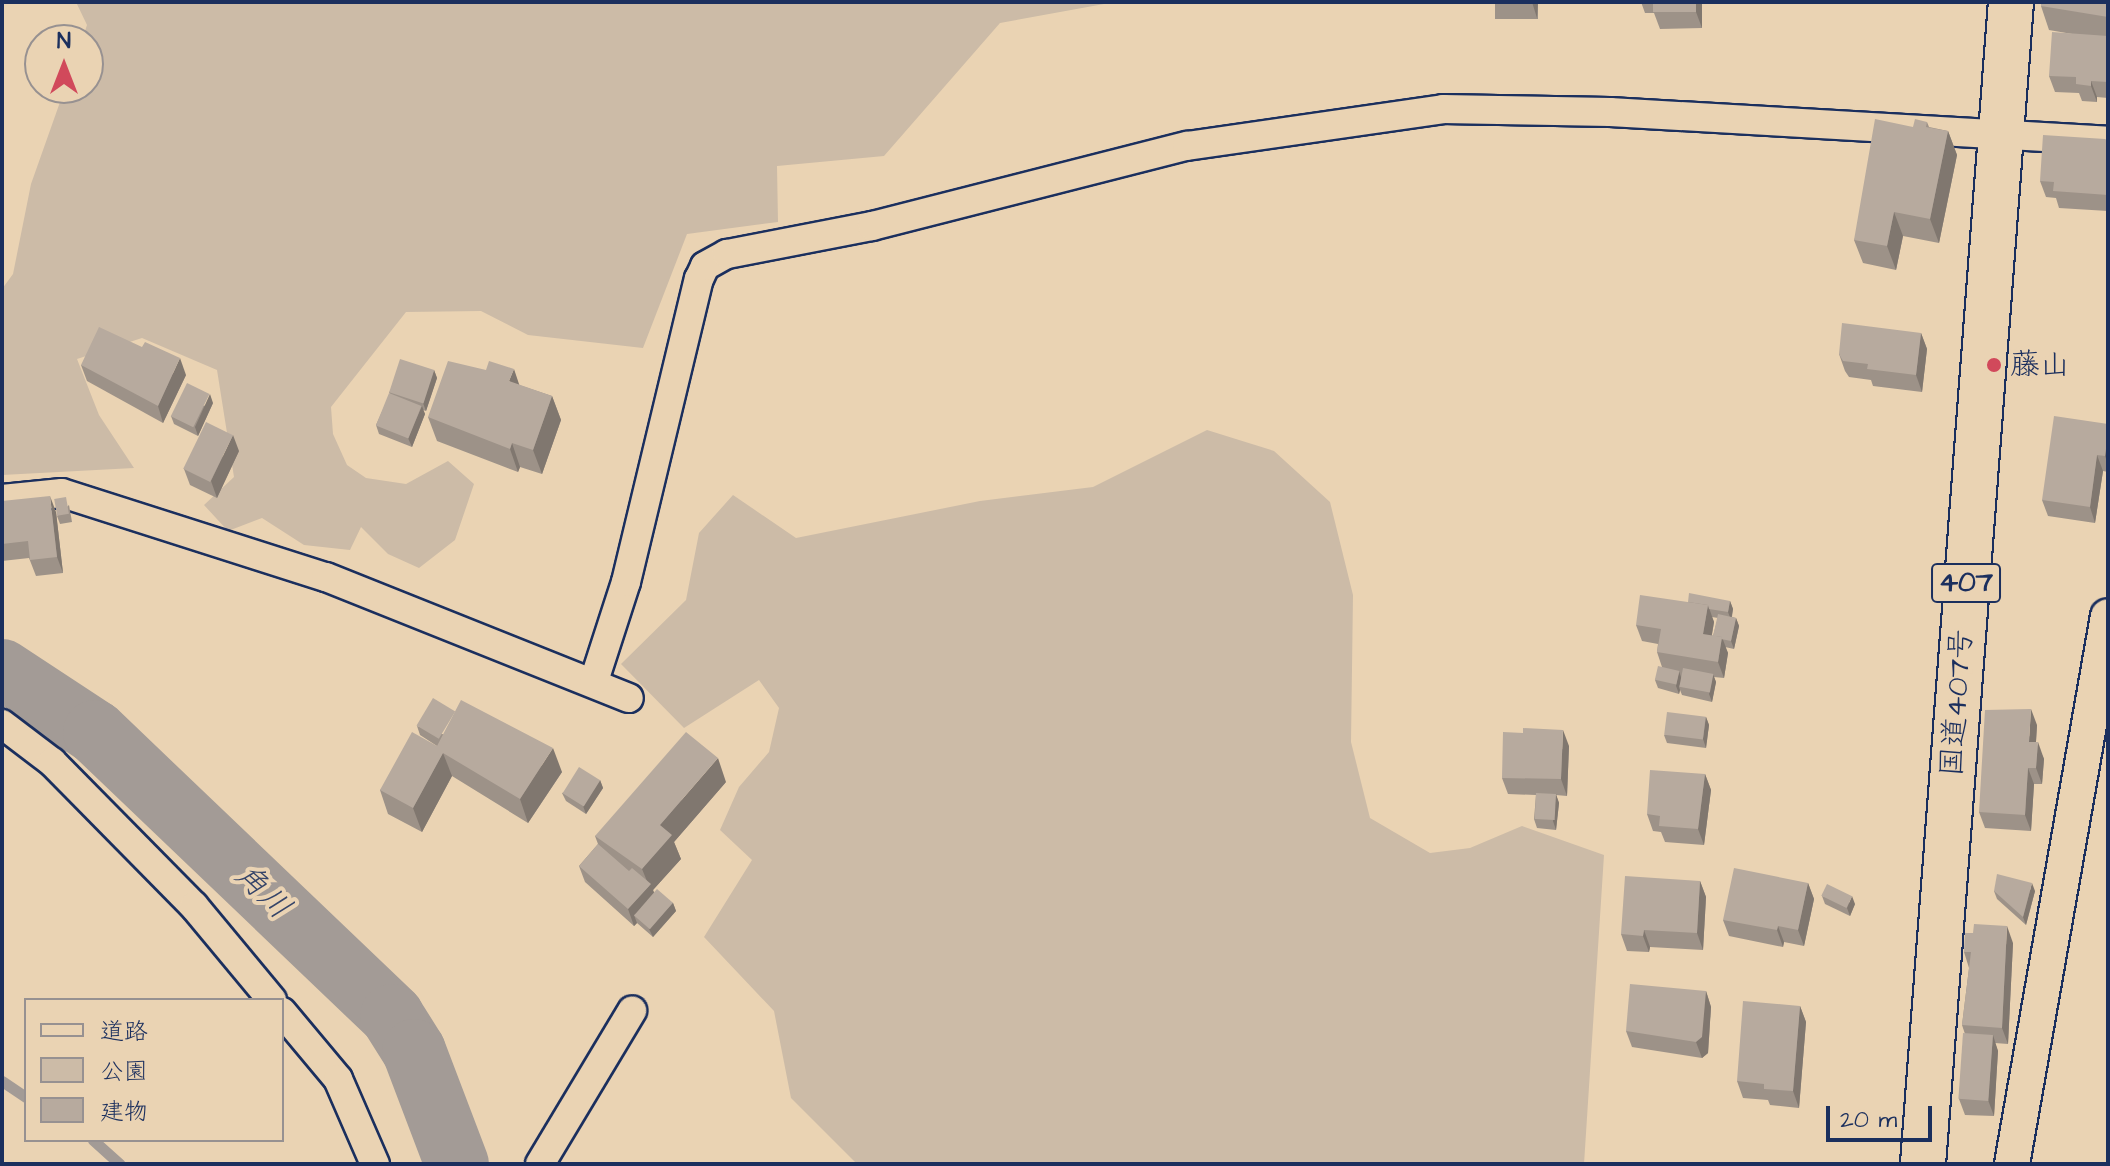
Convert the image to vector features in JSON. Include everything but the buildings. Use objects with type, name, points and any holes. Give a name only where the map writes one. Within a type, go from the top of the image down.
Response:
[{"type":"highway","name":"国道407号","points":[[1923,1164],[2011,2]]},
{"type":"street","points":[[594,681],[626,582],[699,279],[705,266],[727,254],[872,226],[1187,146],[1443,109],[2001,132],[2108,141]]},
{"type":"street","points":[[2,499],[62,493],[326,577],[594,681],[629,698]]},
{"type":"street","points":[[2012,1164],[2108,616]]},
{"type":"street","points":[[2,724],[52,762],[194,906],[270,998]]},
{"type":"street","points":[[540,1164],[632,1011]]},
{"type":"street","points":[[284,1014],[338,1079],[375,1164]]},
{"type":"green space","points":[[76,2],[1115,2],[1000,23],[884,156],[777,166],[778,222],[687,234],[643,348],[528,335],[481,311],[406,312],[331,407],[333,434],[347,465],[366,478],[406,484],[448,461],[474,484],[455,540],[419,568],[388,554],[361,527],[350,550],[304,545],[262,518],[228,531],[204,505],[234,477],[217,370],[142,338],[77,359],[99,415],[134,468],[2,475],[2,289],[13,274],[31,184],[59,104],[104,104],[104,24],[87,24]]},
{"type":"green space","points":[[1207,430],[1274,451],[1330,502],[1353,595],[1351,742],[1370,818],[1430,853],[1470,848],[1522,826],[1604,855],[1584,1164],[857,1164],[791,1098],[774,1011],[704,937],[752,860],[720,830],[739,787],[769,752],[779,708],[759,680],[684,728],[621,664],[686,600],[699,533],[733,495],[796,538],[980,501],[1093,487]]},
{"type":"waterway","name":"角川","points":[[2,671],[95,732],[392,1016],[414,1051],[457,1164]]},
{"type":"waterway","points":[[2,1081],[24,1096]]},
{"type":"waterway","points":[[95,1142],[120,1164]]},
{"type":"place","name":"藤山","points":[[1994,365]]}]
